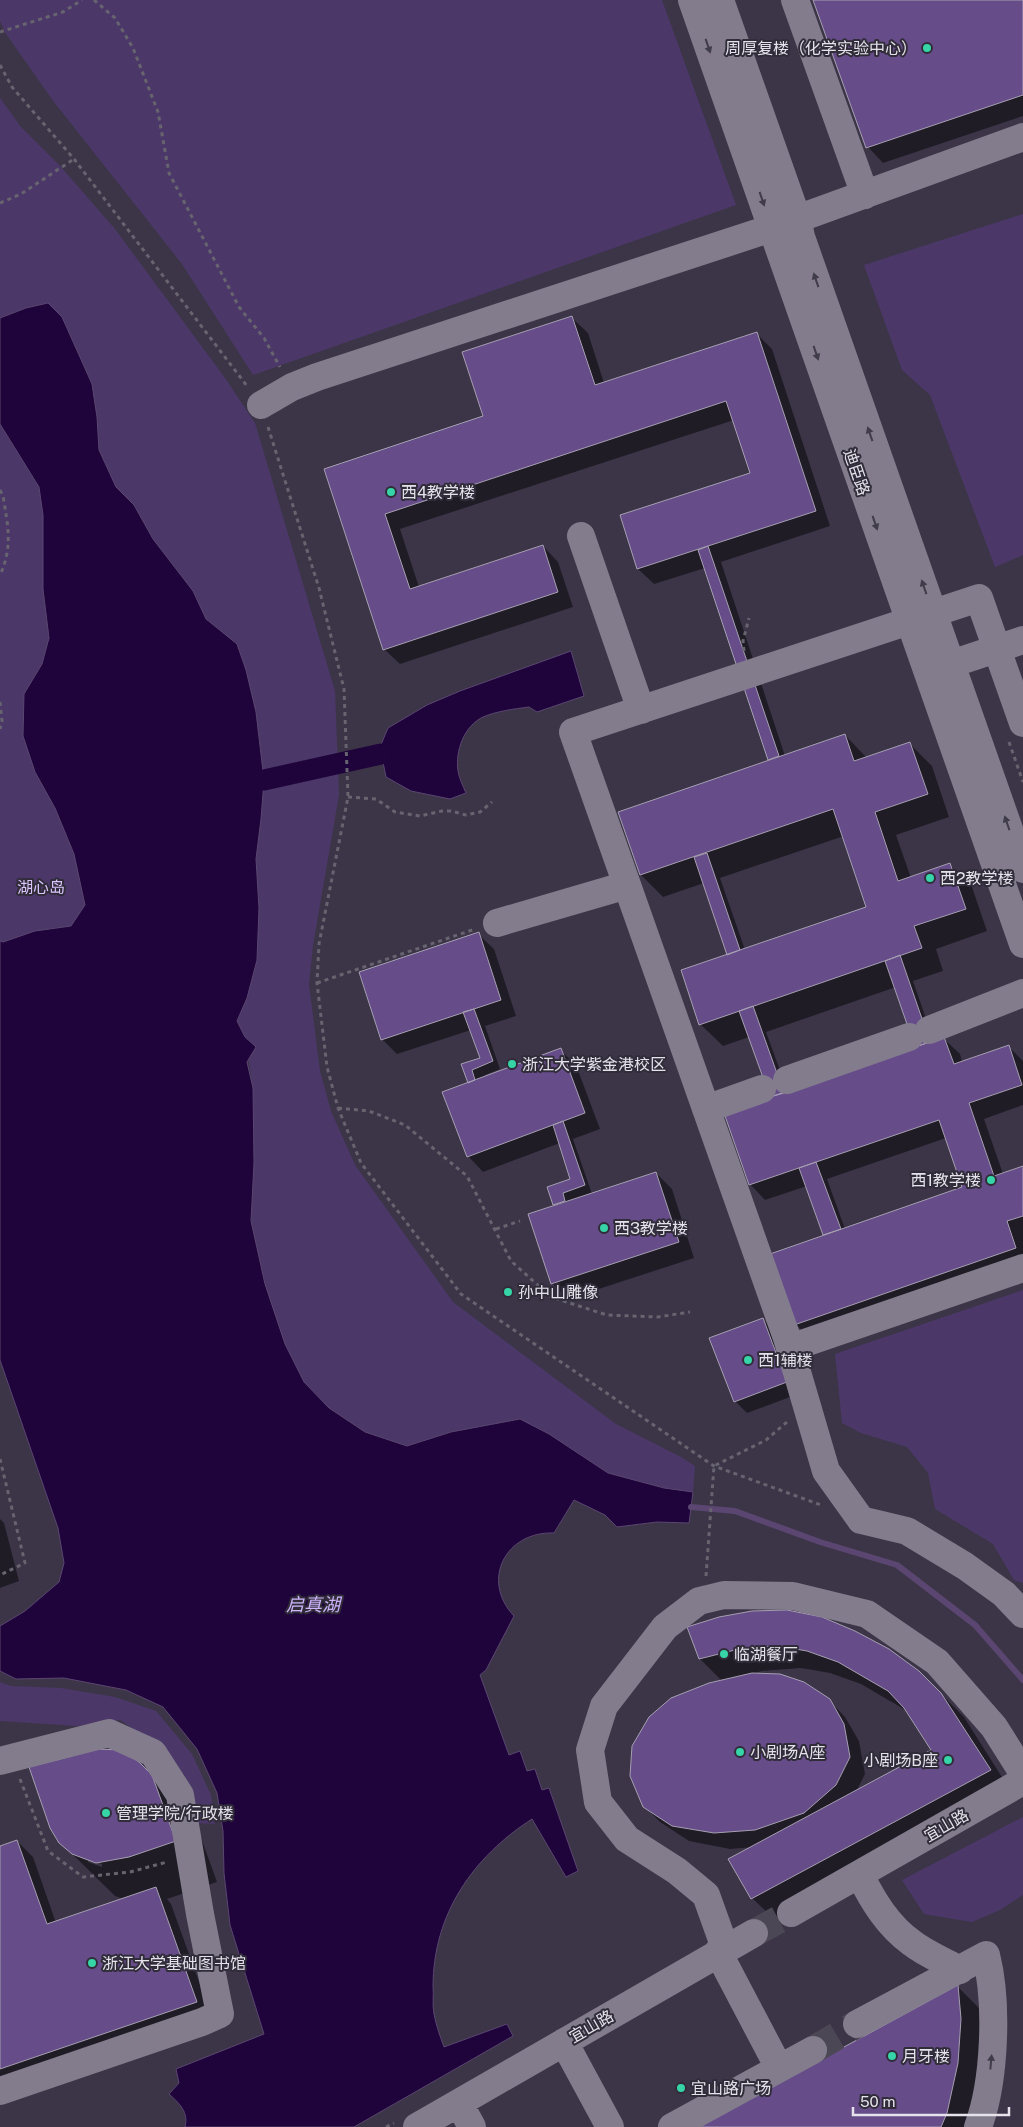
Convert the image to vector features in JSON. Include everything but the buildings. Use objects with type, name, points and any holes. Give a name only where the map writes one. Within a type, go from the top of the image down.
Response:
[{"type":"street","name":"迪臣路","points":[[692,0],[772,228],[921,617],[951,664],[1023,869]]},
{"type":"street","name":"迪臣路","points":[[720,0],[797,218],[801,237],[1023,944]]},
{"type":"street","points":[[795,0],[865,195]]},
{"type":"street","points":[[261,405],[292,387],[326,374],[772,228],[1023,138]]},
{"type":"street","points":[[581,536],[641,710]]},
{"type":"street","points":[[1023,722],[979,598],[573,732],[790,1348],[826,1471],[861,1520],[907,1531],[964,1566],[1004,1594],[1023,1614]]},
{"type":"street","points":[[951,664],[1023,640]]},
{"type":"street","points":[[498,923],[627,885]]},
{"type":"street","points":[[788,1080],[1023,993]]},
{"type":"street","points":[[706,1109],[762,1089]]},
{"type":"street","points":[[790,1348],[1023,1268]]},
{"type":"street","points":[[779,2068],[722,1950],[706,1895],[677,1871],[627,1839],[598,1802],[590,1750],[604,1706],[664,1627],[699,1601],[724,1595],[793,1596],[867,1614],[937,1662],[994,1726],[1023,1773]]},
{"type":"street","points":[[0,2092],[202,2022],[220,2014],[180,1795],[153,1753],[109,1733],[6,1759]]},
{"type":"street","name":"宜山路","points":[[791,1913],[1023,1781]]},
{"type":"street","points":[[860,1875],[869,1893],[888,1921],[912,1944],[960,1970]]},
{"type":"street","name":"宜山路","points":[[423,2124],[754,1933]]},
{"type":"street","points":[[857,2024],[986,1955],[989,1969],[992,2017],[991,2065],[978,2127]]},
{"type":"street","points":[[564,2042],[610,2127]]},
{"type":"street","points":[[672,2127],[813,2050]]},
{"type":"street","points":[[459,2103],[472,2127]]},
{"type":"path","points":[[0,32],[63,12],[82,0]]},
{"type":"path","points":[[94,0],[115,18],[134,48],[158,112],[169,174],[239,307],[264,338],[292,387]]},
{"type":"path","points":[[0,65],[12,88],[74,159],[261,405],[313,569],[344,689],[348,797],[320,944],[317,983],[327,1068],[338,1108],[361,1163],[460,1294],[714,1466],[824,1507]]},
{"type":"path","points":[[0,203],[21,194],[74,159]]},
{"type":"path","points":[[0,490],[3,496],[9,537],[7,560],[0,575]]},
{"type":"path","points":[[746,675],[743,641],[749,618]]},
{"type":"path","points":[[0,702],[2,721],[0,729]]},
{"type":"path","points":[[348,797],[376,800],[396,812],[420,816],[442,811],[466,815],[480,812],[492,802]]},
{"type":"path","points":[[317,983],[465,932],[498,923]]},
{"type":"path","points":[[338,1108],[369,1110],[405,1125],[467,1176],[511,1261],[551,1297],[607,1315],[658,1317],[690,1312]]},
{"type":"path","points":[[496,1229],[520,1221]]},
{"type":"path","points":[[714,1466],[766,1440],[785,1424],[805,1401]]},
{"type":"path","points":[[0,1460],[25,1563],[0,1575]]},
{"type":"path","points":[[705,1599],[714,1466]]},
{"type":"path","points":[[6,1759],[48,1851],[84,1877],[130,1872],[191,1856]]},
{"type":"shaded area","name":"浙江大学紫金港校区","points":[[0,0],[1023,0],[1023,2127],[0,2127]]},
{"type":"green space","points":[[0,0],[662,0],[736,205],[253,375],[182,264],[54,102],[6,34],[0,21]]},
{"type":"green space","points":[[0,98],[21,127],[61,167],[115,229],[225,378],[255,423],[335,691],[339,795],[313,945],[309,984],[320,1071],[331,1111],[355,1165],[453,1302],[616,1424],[695,1466],[693,1492],[664,1488],[608,1473],[549,1434],[520,1419],[451,1432],[407,1446],[365,1432],[329,1408],[304,1382],[285,1344],[265,1284],[251,1221],[254,1163],[253,1088],[245,1037],[237,1021],[247,998],[257,960],[259,908],[256,859],[264,780],[256,712],[246,670],[237,644],[206,619],[193,591],[153,539],[134,505],[116,487],[99,450],[92,384],[26,308],[0,318]]},
{"type":"green space","points":[[1023,214],[1023,555],[995,567],[930,395],[902,370],[864,265]]},
{"type":"green space","name":"湖心岛","points":[[0,424],[39,487],[43,515],[43,589],[49,638],[42,664],[24,694],[35,772],[55,808],[74,854],[85,905],[71,926],[35,931],[3,942],[0,941]]},
{"type":"green space","points":[[1023,1290],[1023,1583],[1014,1580],[993,1544],[935,1509],[928,1473],[907,1447],[861,1433],[842,1423],[835,1354]]},
{"type":"green space","points":[[0,1682],[11,1686],[61,1688],[115,1697],[156,1711],[192,1754],[211,1795],[215,1824],[196,1823],[185,1776],[166,1751],[120,1720],[78,1726],[0,1721]]},
{"type":"green space","points":[[1023,1817],[1023,1895],[1000,1910],[972,1922],[924,1914],[902,1880]]},
{"type":"water","name":"启真湖","points":[[48,303],[62,317],[92,384],[99,450],[116,487],[134,505],[153,539],[193,591],[206,619],[237,644],[246,670],[256,712],[264,780],[256,859],[259,908],[257,960],[247,998],[237,1021],[245,1037],[256,1047],[247,1062],[253,1088],[254,1163],[251,1221],[265,1284],[285,1344],[304,1382],[329,1408],[365,1432],[407,1446],[451,1432],[520,1419],[549,1434],[608,1473],[664,1488],[693,1492],[689,1523],[657,1522],[617,1527],[605,1515],[574,1500],[554,1533],[537,1535],[523,1540],[511,1549],[503,1560],[499,1573],[499,1588],[504,1602],[514,1616],[486,1670],[480,1675],[509,1755],[520,1751],[527,1771],[535,1769],[542,1790],[549,1788],[578,1871],[566,1877],[532,1819],[492,1851],[475,1870],[460,1890],[440,1935],[435,1960],[433,1987],[435,2018],[444,2047],[507,2024],[513,2036],[354,2127],[185,2127],[186,2117],[184,2112],[180,2104],[169,2094],[179,2083],[176,2069],[264,2034],[230,1925],[224,1873],[223,1831],[217,1793],[197,1749],[163,1707],[126,1690],[64,1678],[16,1679],[0,1671],[0,1626],[25,1611],[59,1582],[64,1563],[58,1528],[0,1360],[0,941],[3,942],[35,931],[71,926],[85,905],[74,854],[55,808],[35,772],[23,736],[24,694],[42,664],[49,638],[43,589],[43,515],[39,487],[0,424],[0,318],[26,308]]},
{"type":"water","points":[[571,651],[584,696],[537,712],[529,707],[494,713],[476,721],[462,740],[458,755],[459,774],[466,793],[450,799],[411,791],[386,777],[380,747],[388,728],[427,705],[460,691]]},
{"type":"waterway","points":[[264,780],[381,754]]},
{"type":"waterway","points":[[691,1507],[735,1511],[820,1542],[897,1565],[975,1625],[1023,1680]]},
{"type":"tunnel","points":[[754,1933],[791,1913]]},
{"type":"tunnel","points":[[813,2050],[857,2024]]},
{"type":"place","name":"周厚复楼（化学实验中心）","points":[[927,48]]},
{"type":"place","name":"西4教学楼","points":[[391,492]]},
{"type":"place","name":"西2教学楼","points":[[930,878]]},
{"type":"place","name":"浙江大学紫金港校区","points":[[512,1064]]},
{"type":"place","name":"西1教学楼","points":[[991,1180]]},
{"type":"place","name":"西3教学楼","points":[[604,1228]]},
{"type":"place","name":"孙中山雕像","points":[[508,1292]]},
{"type":"place","name":"西1辅楼","points":[[748,1360]]},
{"type":"place","name":"临湖餐厅","points":[[724,1654]]},
{"type":"place","name":"小剧场A座","points":[[740,1752]]},
{"type":"place","name":"小剧场B座","points":[[948,1760]]},
{"type":"place","name":"管理学院/行政楼","points":[[106,1813]]},
{"type":"place","name":"浙江大学基础图书馆","points":[[92,1963]]},
{"type":"place","name":"月牙楼","points":[[892,2056]]},
{"type":"place","name":"宜山路广场","points":[[681,2088]]}]
